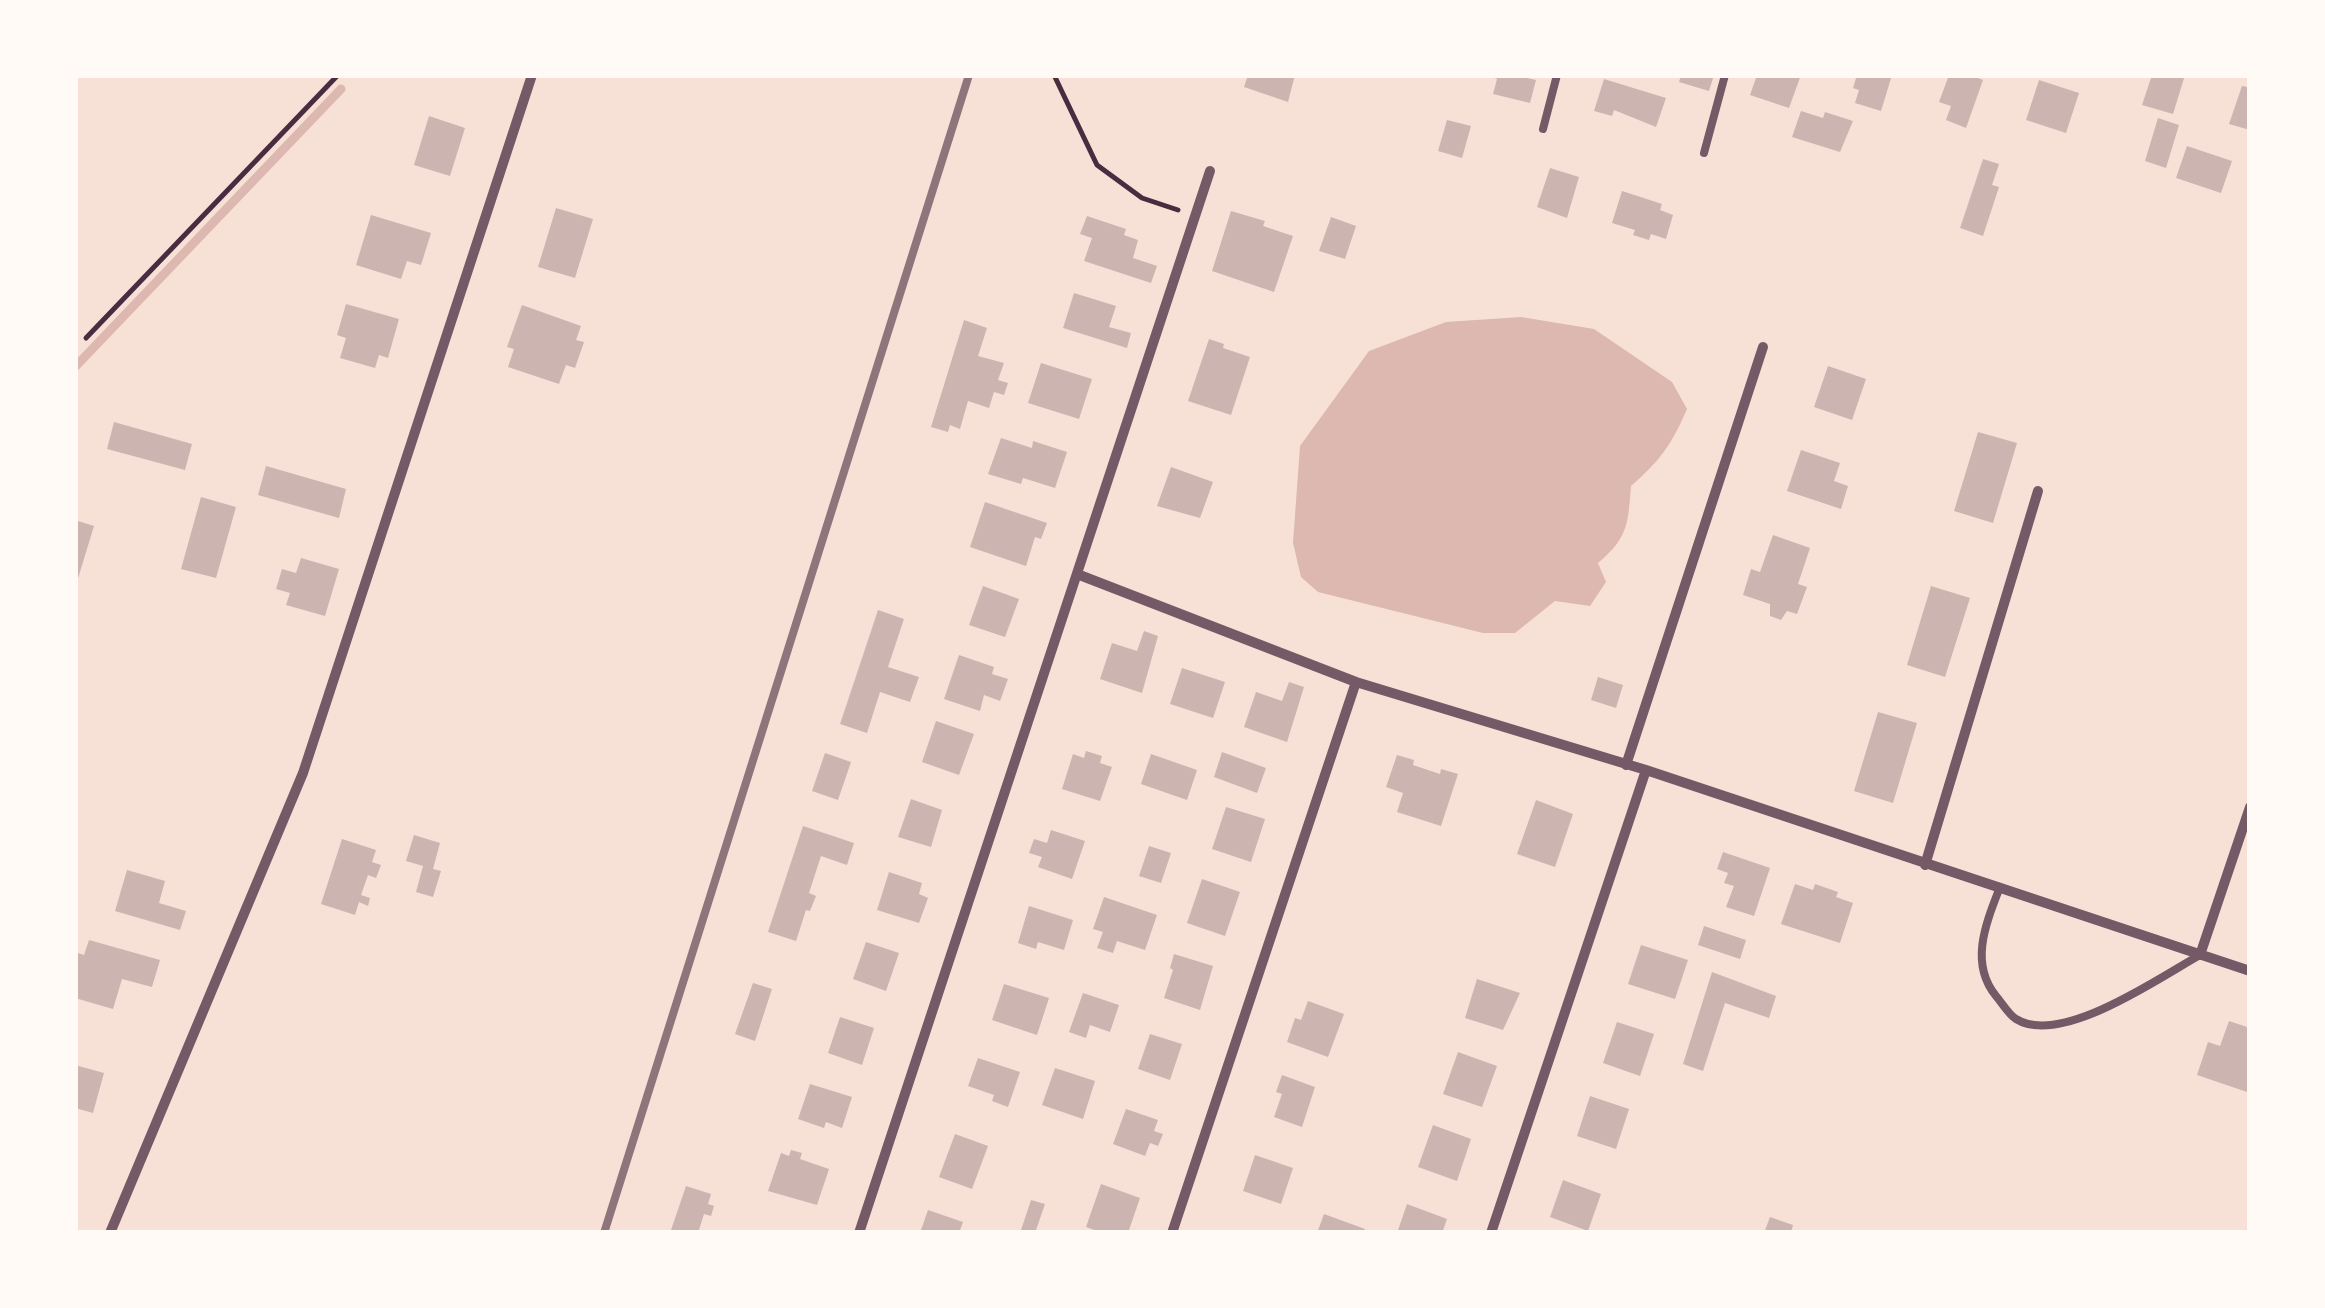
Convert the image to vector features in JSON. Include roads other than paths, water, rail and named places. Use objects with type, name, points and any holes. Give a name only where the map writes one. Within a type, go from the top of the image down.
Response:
[{"type":"street","points":[[110,1233],[303,773],[532,75]]},
{"type":"street","points":[[858,1233],[1210,171]]},
{"type":"street","points":[[1626,766],[1763,347]]},
{"type":"street","points":[[1924,866],[2038,491]]},
{"type":"street","points":[[1076,574],[1356,682],[1646,770],[1924,866],[2000,887],[2250,971]]},
{"type":"street","points":[[1172,1233],[1356,682]]},
{"type":"street","points":[[1492,1233],[1646,770]]},
{"type":"street","points":[[2200,956],[2250,806]]},
{"type":"lane","points":[[1543,128],[1557,75]]},
{"type":"lane","points":[[1704,153],[1725,75]]},
{"type":"lane","points":[[2000,887],[1980,948],[1988,986],[2015,1019],[2039,1027],[2064,1024],[2200,956]]},
{"type":"waterway","points":[[75,367],[341,89]]},
{"type":"railway","points":[[604,1233],[969,75]]}]
